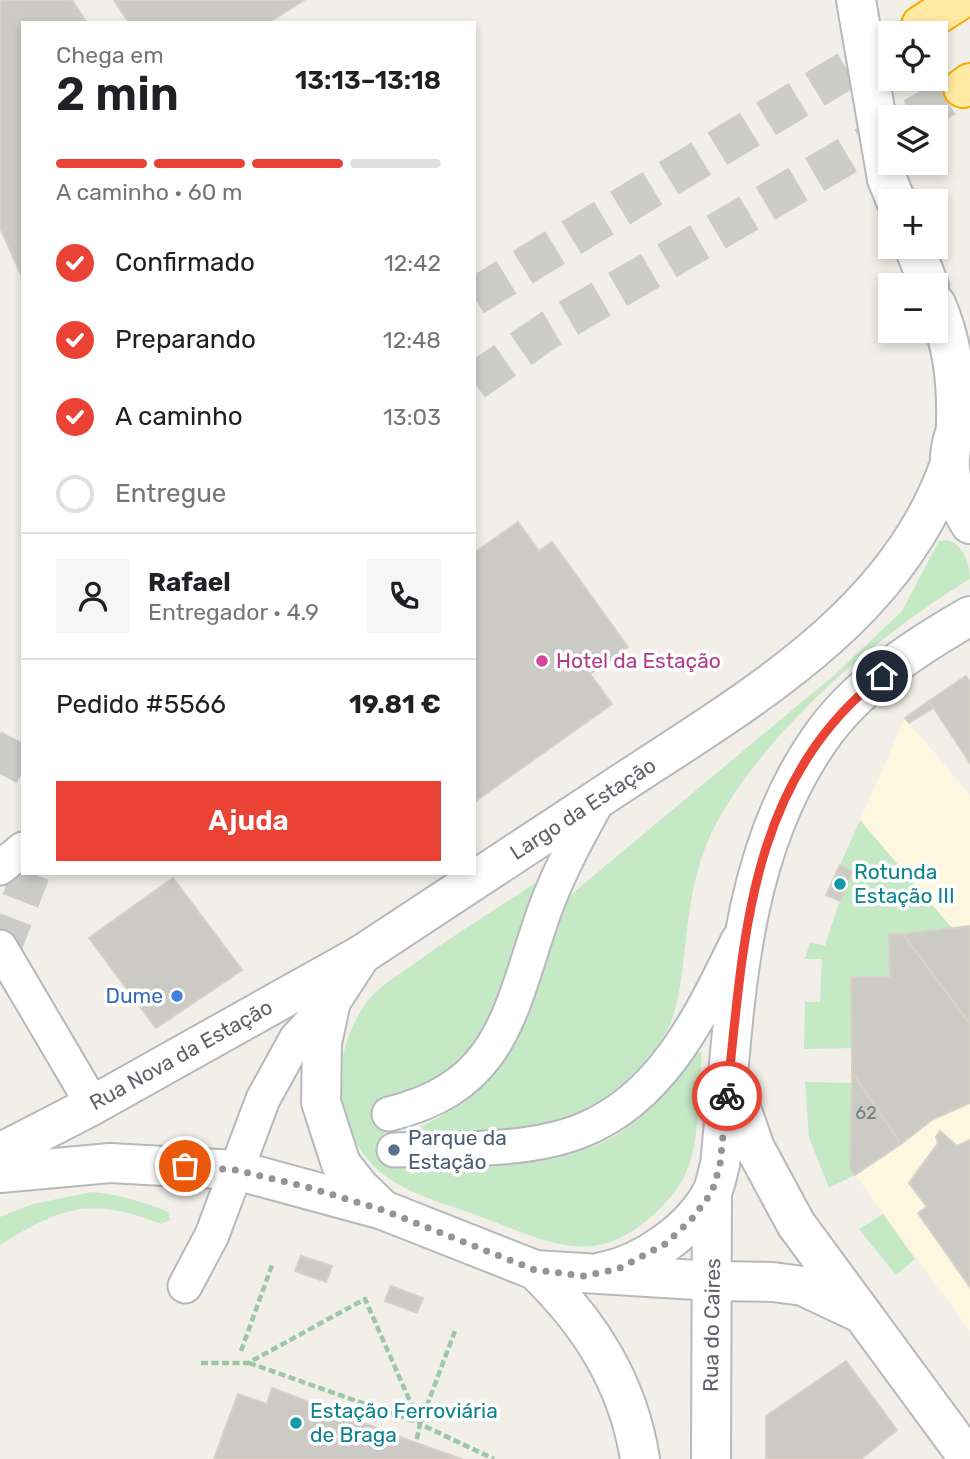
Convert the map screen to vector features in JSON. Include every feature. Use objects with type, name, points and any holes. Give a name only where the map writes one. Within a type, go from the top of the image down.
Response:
[{"type":"highway","points":[[927,21],[960,0]]},
{"type":"main road","points":[[856,0],[887,179],[891,189]]},
{"type":"main road","points":[[948,333],[963,414],[949,466],[957,502],[970,524]]},
{"type":"main road","name":"Largo da Estação","points":[[858,1312],[803,1286],[773,1282],[584,1276],[535,1270],[383,1210],[360,1188],[341,1164],[326,1126],[320,1080],[322,1042],[331,1001],[361,955],[774,682],[826,637],[879,586],[917,538],[937,501],[949,466]]},
{"type":"main road","name":"Largo da Estação","points":[[584,1276],[618,1269],[665,1244],[691,1220],[712,1192],[720,1165],[746,924],[758,866],[780,810],[819,740],[862,691],[921,644],[970,616]]},
{"type":"main road","name":"Rua Nova da Estação","points":[[0,1153],[93,1105],[361,955]]},
{"type":"main road","points":[[729,1074],[755,1148],[796,1224],[858,1312],[964,1441]]},
{"type":"main road","points":[[0,1173],[110,1163],[236,1170],[383,1210]]},
{"type":"main road","name":"Rua do Caires","points":[[711,1459],[712,1192]]},
{"type":"main road","points":[[535,1270],[563,1297],[591,1333],[617,1378],[636,1432],[640,1459]]},
{"type":"lane","points":[[389,1114],[440,1096],[462,1081],[486,1056],[514,1008],[550,896],[600,797]]},
{"type":"lane","points":[[0,868],[21,851]]},
{"type":"lane","points":[[394,1150],[508,1146],[583,1130],[614,1114],[663,1068],[693,1029],[746,924]]},
{"type":"lane","points":[[0,947],[93,1105]]},
{"type":"lane","points":[[185,1286],[212,1235],[263,1099],[296,1039],[331,1001]]},
{"type":"path","points":[[241,1351],[272,1265]]},
{"type":"path","points":[[248,1363],[365,1299],[420,1424]]},
{"type":"path","points":[[416,1443],[420,1424],[455,1332]]},
{"type":"path","points":[[201,1363],[248,1363],[420,1424],[494,1459]]},
{"type":"shaded area","points":[[905,718],[970,795],[970,1331],[850,1168],[851,977],[903,934],[951,928],[860,820]]},
{"type":"green space","points":[[939,541],[953,542],[965,555],[970,579],[897,629],[823,691],[757,762],[731,799],[710,836],[697,873],[675,1010],[667,1031],[647,1060],[610,1096],[575,1116],[556,1122],[516,1128],[413,1131],[463,1101],[482,1086],[499,1069],[512,1050],[533,1002],[557,920],[573,893],[839,671],[902,611]]},
{"type":"green space","points":[[860,820],[952,928],[903,934],[890,977],[851,977],[852,1048],[804,1049],[805,1002],[820,1002],[822,959],[805,959],[810,942],[825,946],[853,872],[840,865]]},
{"type":"green space","points":[[540,880],[493,1011],[477,1038],[456,1062],[426,1081],[386,1096],[396,1167],[491,1166],[555,1158],[585,1150],[613,1137],[638,1119],[685,1064],[700,1052],[702,1054],[694,1148],[679,1186],[662,1207],[641,1225],[619,1238],[592,1246],[546,1241],[401,1186],[371,1163],[357,1143],[347,1121],[342,1097],[341,1072],[345,1047],[354,1024],[371,997],[424,957]]},
{"type":"green space","points":[[805,1082],[852,1083],[850,1168],[855,1175],[829,1188],[809,1137]]},
{"type":"green space","points":[[92,1192],[149,1205],[168,1212],[170,1220],[161,1224],[115,1210],[77,1210],[41,1222],[0,1245],[0,1217],[33,1204]]},
{"type":"green space","points":[[883,1214],[915,1259],[896,1275],[859,1229]]},
{"type":"building","points":[[0,0],[72,0],[86,21],[21,21],[21,275],[0,228]]},
{"type":"building","points":[[114,0],[304,0],[271,21],[128,21]]},
{"type":"building","name":"Hotel da Estação","points":[[518,522],[539,551],[552,542],[628,647],[590,674],[612,704],[476,801],[476,552]]},
{"type":"building","points":[[966,676],[970,682],[970,763],[929,701]]},
{"type":"building","points":[[929,701],[933,708],[909,723],[905,718]]},
{"type":"building","name":"Rotunda Estação III","points":[[840,865],[853,872],[840,901],[826,895]]},
{"type":"building","points":[[173,878],[242,970],[156,1028],[89,938]]},
{"type":"building","points":[[970,926],[970,1024],[903,934]]},
{"type":"building","points":[[889,934],[903,934],[970,1024],[970,1103],[933,1119],[901,1144],[852,1072],[851,977],[890,977]]},
{"type":"building","points":[[852,1072],[901,1144],[855,1175],[850,1168]]},
{"type":"building","points":[[940,1131],[957,1146],[970,1140],[970,1287],[918,1213],[927,1207],[909,1183],[938,1143],[936,1137]]},
{"type":"building","points":[[301,1256],[332,1266],[326,1282],[295,1271]]},
{"type":"building","points":[[391,1286],[423,1298],[417,1313],[385,1301]]},
{"type":"building","points":[[846,1361],[897,1430],[861,1459],[766,1459],[766,1416]]},
{"type":"building","name":"Estação Ferroviária de Braga","points":[[272,1388],[462,1459],[214,1459],[238,1394],[267,1404]]},
{"type":"tunnel","points":[[476,296],[878,51]]},
{"type":"tunnel","points":[[934,105],[963,88]]},
{"type":"tunnel","points":[[476,381],[550,329],[878,138]]},
{"type":"tunnel","points":[[0,774],[21,735]]},
{"type":"tunnel","points":[[0,954],[30,875]]},
{"type":"way so far","points":[[185,1166],[236,1170],[307,1187],[383,1210],[535,1270],[584,1276],[618,1269],[665,1244],[691,1220],[712,1192],[720,1165],[727,1096]]},
{"type":"place","name":"Hotel da Estação","points":[[542,661]]},
{"type":"place","name":"Rotunda Estação III","points":[[840,884]]},
{"type":"place","name":"Dume","points":[[177,996]]},
{"type":"place","name":"Parque da Estação","points":[[394,1150]]},
{"type":"place","name":"Estação Ferroviária de Braga","points":[[296,1423]]},
{"type":"route","points":[[727,1096],[746,924],[758,866],[780,810],[819,740],[862,691],[882,676]]}]
